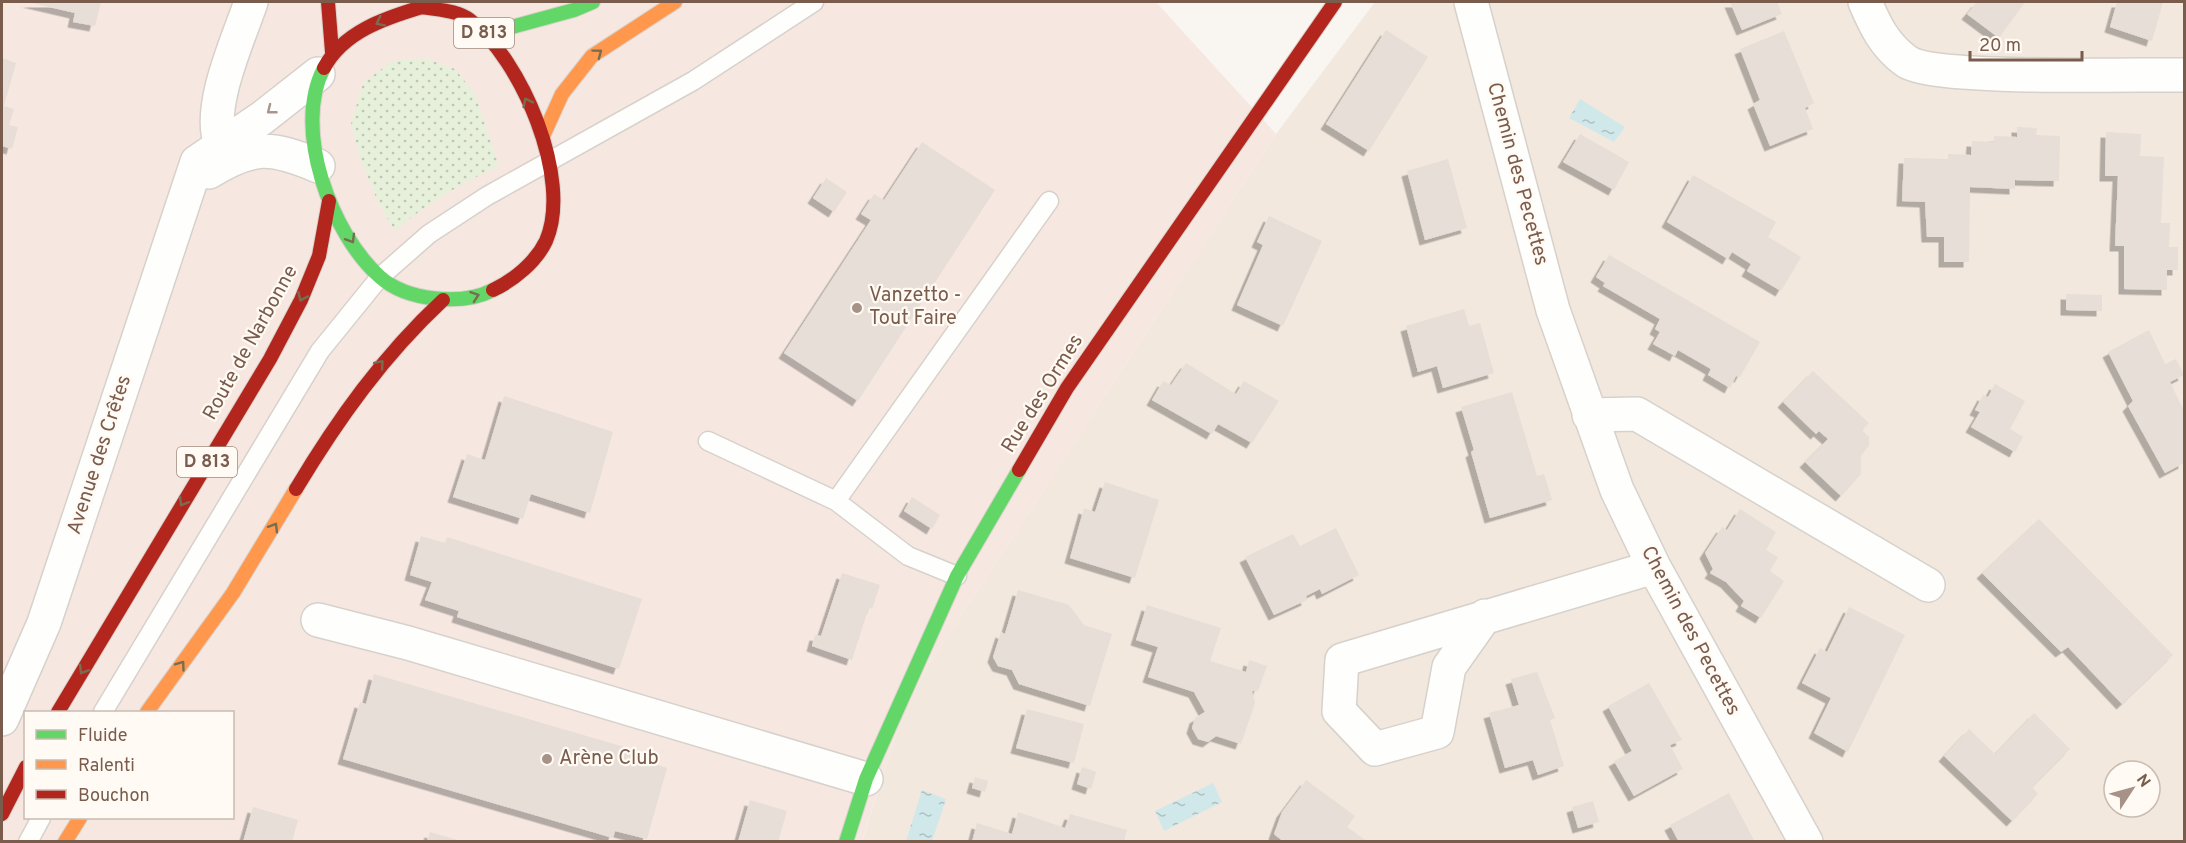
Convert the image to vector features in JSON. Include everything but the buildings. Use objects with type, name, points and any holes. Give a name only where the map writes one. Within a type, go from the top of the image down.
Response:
[{"type":"main road","points":[[325,63],[328,2]]},
{"type":"main road","name":"D 813","points":[[486,34],[574,10],[593,2]]},
{"type":"main road","points":[[543,136],[562,94],[592,56],[675,2]]},
{"type":"main road","name":"Rue des Ormes","points":[[846,842],[866,779],[957,576],[1067,388],[1335,2]]},
{"type":"main road","name":"D 813","points":[[419,4],[451,11],[469,19],[486,34],[515,77],[543,136],[555,198],[546,239],[524,270],[490,291],[463,300],[443,300],[404,290],[380,277],[354,244],[329,201],[318,166],[310,124],[325,63],[387,18],[419,4]]},
{"type":"main road","name":"Route de Narbonne","points":[[59,711],[270,358],[296,310],[319,256],[329,201]]},
{"type":"main road","points":[[148,711],[244,577],[361,386],[409,329],[443,300]]},
{"type":"main road","points":[[2,814],[24,771]]},
{"type":"main road","points":[[65,842],[79,819]]},
{"type":"street","points":[[221,144],[217,134],[219,99],[251,2]]},
{"type":"street","name":"Chemin des Pecettes","points":[[1471,2],[1553,310],[1617,490],[1654,567],[1806,842]]},
{"type":"street","points":[[1865,2],[1878,34],[1907,63],[1959,73],[2184,75]]},
{"type":"street","name":"Avenue des Crêtes","points":[[2,719],[45,623],[197,162],[262,118],[325,63]]},
{"type":"street","points":[[189,188],[229,159],[250,153],[268,150],[286,152],[318,166]]},
{"type":"street","points":[[1589,415],[1637,414],[1928,585]]},
{"type":"street","points":[[1485,616],[1449,667],[1437,732],[1374,749],[1339,711],[1342,660],[1485,616],[1654,567]]},
{"type":"street","points":[[318,620],[420,647],[866,779]]},
{"type":"lane","points":[[104,711],[320,351],[380,277],[429,234],[487,196],[693,81],[814,2]]},
{"type":"lane","points":[[836,501],[1049,201]]},
{"type":"lane","points":[[708,441],[836,501],[908,556],[957,576]]},
{"type":"lane","points":[[28,842],[40,819]]},
{"type":"shaded area","points":[[2,2],[1156,2],[1276,134],[908,697],[862,841],[2,842]]},
{"type":"shaded area","points":[[1375,2],[2184,2],[2184,841],[862,842],[908,697],[1276,134]]},
{"type":"green space","points":[[424,58],[455,69],[475,94],[499,166],[444,195],[395,231],[378,202],[363,166],[351,124],[363,83],[392,61]]},
{"type":"water","points":[[1580,99],[1625,127],[1614,142],[1569,118]]},
{"type":"water","points":[[1213,783],[1222,802],[1164,831],[1155,811]]},
{"type":"water","points":[[922,790],[946,799],[932,841],[906,841]]},
{"type":"traffic: fast","points":[[486,34],[574,10],[593,2]]},
{"type":"traffic: fast","points":[[324,68],[315,92],[312,120],[315,149],[332,208],[346,235],[362,258],[391,285],[419,296],[466,298],[493,290]]},
{"type":"traffic: fast","points":[[846,842],[866,779],[957,576],[1019,470]]},
{"type":"traffic: slow","points":[[543,136],[562,94],[592,56],[675,2]]},
{"type":"traffic: slow","points":[[148,711],[233,593],[296,489]]},
{"type":"traffic: slow","points":[[65,842],[79,819]]},
{"type":"traffic: jam","points":[[328,2],[332,52]]},
{"type":"traffic: jam","points":[[1019,470],[1067,388],[1335,2]]},
{"type":"traffic: jam","points":[[422,7],[459,14],[470,20],[489,38],[524,91],[547,154],[553,186],[553,215],[546,241],[524,270],[493,290]]},
{"type":"traffic: jam","points":[[324,68],[342,45],[366,28],[422,7]]},
{"type":"traffic: jam","points":[[59,711],[270,359],[301,300],[319,256],[329,201]]},
{"type":"traffic: jam","points":[[296,489],[328,438],[363,389],[401,343],[443,300]]},
{"type":"traffic: jam","points":[[2,814],[24,771]]},
{"type":"place","name":"Vanzetto - Tout Faire","points":[[857,308]]},
{"type":"place","name":"Arène Club","points":[[547,759]]}]
